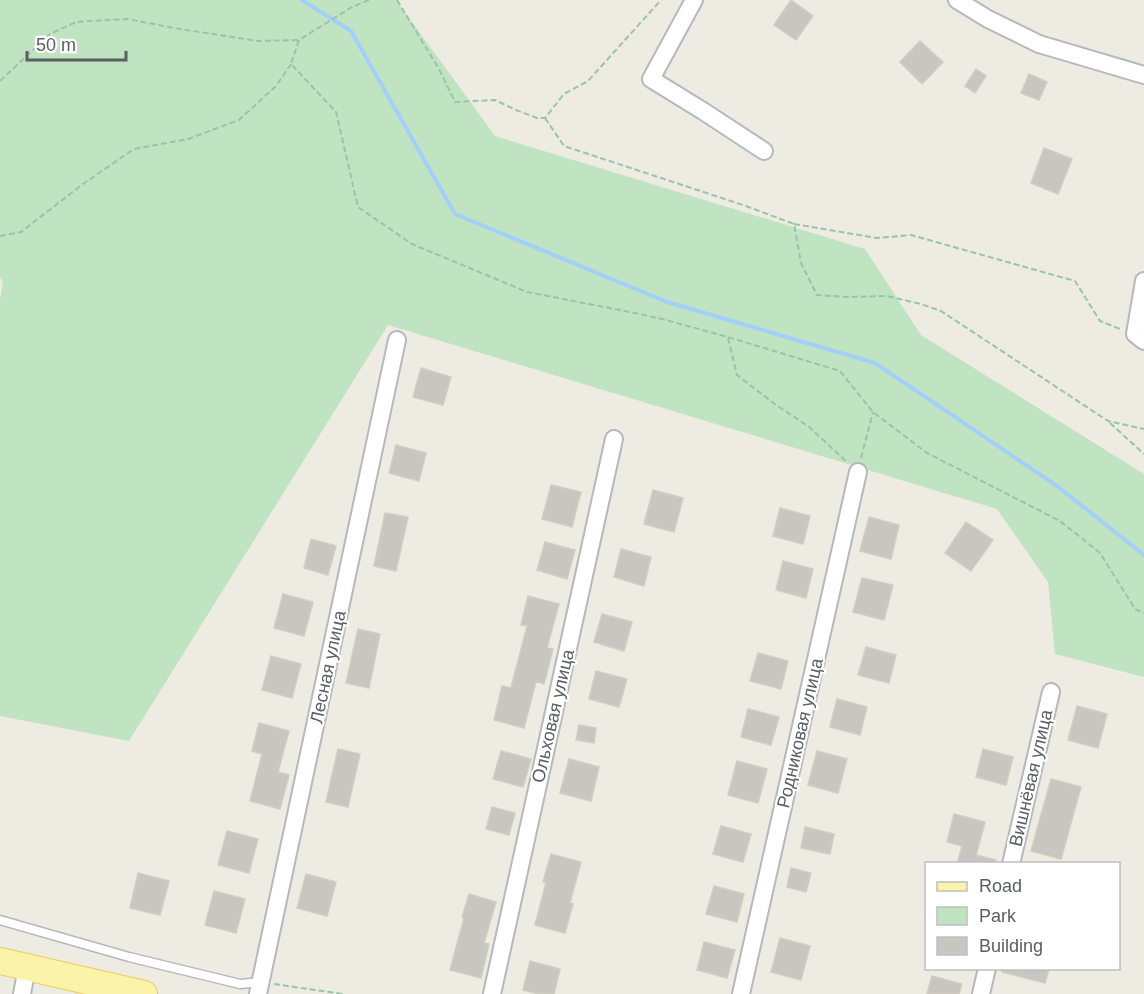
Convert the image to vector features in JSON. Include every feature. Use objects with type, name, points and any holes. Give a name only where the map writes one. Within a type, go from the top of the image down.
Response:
[{"type":"main road","points":[[0,962],[144,994]]},
{"type":"street","points":[[694,0],[651,79],[764,151]]},
{"type":"street","points":[[957,0],[988,19],[1039,44],[1144,75]]},
{"type":"street","points":[[1139,338],[1144,281]]},
{"type":"street","name":"Лесная улица","points":[[260,988],[397,340]]},
{"type":"street","name":"Ольховая улица","points":[[492,994],[614,439]]},
{"type":"street","name":"Родниковая улица","points":[[741,994],[858,472]]},
{"type":"street","name":"Вишнёвая улица","points":[[1011,862],[1051,693]]},
{"type":"street","points":[[22,994],[27,967]]},
{"type":"street","points":[[981,994],[987,970]]},
{"type":"lane","points":[[0,920],[129,957],[260,988]]},
{"type":"path","points":[[0,81],[50,34],[76,22],[127,19],[258,41],[299,40],[369,0]]},
{"type":"path","points":[[397,0],[429,52],[455,102],[495,100],[516,111],[537,118],[545,118]]},
{"type":"path","points":[[545,118],[564,94],[588,81],[661,0]]},
{"type":"path","points":[[0,236],[21,232],[82,184],[134,149],[188,139],[239,120],[276,86],[291,64],[299,40]]},
{"type":"path","points":[[291,64],[336,112],[358,207],[412,244],[527,292],[630,312],[728,337],[840,371],[873,412],[927,453],[1060,521],[1100,553],[1135,609],[1144,614]]},
{"type":"path","points":[[545,118],[564,146],[794,224],[877,238],[911,235],[1075,281],[1100,321],[1139,338]]},
{"type":"path","points":[[794,224],[801,263],[817,294],[848,297],[886,296],[941,311],[1108,421],[1144,454]]},
{"type":"path","points":[[728,337],[737,375],[808,426],[858,472],[873,412]]},
{"type":"path","points":[[1108,421],[1144,429]]},
{"type":"path","points":[[260,988],[343,994]]},
{"type":"green space","points":[[0,0],[396,0],[495,136],[865,249],[921,335],[1144,474],[1144,677],[1055,654],[1048,582],[997,509],[388,325],[129,741],[0,716],[0,300],[3,281],[0,278]]},
{"type":"building","points":[[791,0],[813,16],[796,40],[774,25]]},
{"type":"building","points":[[920,41],[943,62],[922,84],[900,62]]},
{"type":"building","points":[[976,69],[986,76],[975,93],[965,86]]},
{"type":"building","points":[[1029,74],[1047,82],[1039,100],[1021,93]]},
{"type":"building","points":[[1044,148],[1072,159],[1058,194],[1031,183]]},
{"type":"building","points":[[421,368],[451,377],[443,405],[413,397]]},
{"type":"building","points":[[396,445],[426,453],[419,481],[389,473]]},
{"type":"building","points":[[551,485],[581,492],[572,527],[542,519]]},
{"type":"building","points":[[653,490],[683,498],[674,532],[644,524]]},
{"type":"building","points":[[780,508],[810,516],[803,544],[773,536]]},
{"type":"building","points":[[385,513],[408,517],[396,571],[374,566]]},
{"type":"building","points":[[869,517],[899,525],[891,559],[860,551]]},
{"type":"building","points":[[966,522],[993,540],[971,571],[945,553]]},
{"type":"building","points":[[311,539],[336,546],[328,575],[304,568]]},
{"type":"building","points":[[545,542],[575,550],[567,579],[537,570]]},
{"type":"building","points":[[621,549],[651,557],[644,586],[614,577]]},
{"type":"building","points":[[783,561],[813,569],[806,598],[776,590]]},
{"type":"building","points":[[862,578],[893,585],[884,620],[853,612]]},
{"type":"building","points":[[283,594],[313,602],[304,636],[274,628]]},
{"type":"building","points":[[528,596],[559,604],[547,648],[553,649],[544,684],[536,681],[524,728],[494,720],[502,686],[511,688],[527,626],[521,625]]},
{"type":"building","points":[[602,614],[632,622],[624,651],[594,642]]},
{"type":"building","points":[[358,629],[380,634],[369,688],[346,683]]},
{"type":"building","points":[[866,647],[896,655],[889,683],[858,675]]},
{"type":"building","points":[[758,653],[788,661],[781,689],[750,681]]},
{"type":"building","points":[[271,656],[301,664],[292,698],[262,690]]},
{"type":"building","points":[[596,671],[627,679],[619,707],[589,699]]},
{"type":"building","points":[[837,699],[867,707],[860,735],[830,727]]},
{"type":"building","points":[[1077,706],[1107,714],[1098,748],[1068,740]]},
{"type":"building","points":[[748,709],[779,717],[771,745],[741,737]]},
{"type":"building","points":[[259,723],[289,731],[278,772],[289,775],[280,809],[250,801],[262,754],[252,751]]},
{"type":"building","points":[[579,725],[596,728],[594,743],[576,740]]},
{"type":"building","points":[[338,749],[360,754],[348,807],[326,802]]},
{"type":"building","points":[[983,749],[1013,757],[1006,785],[976,777]]},
{"type":"building","points":[[501,751],[531,759],[523,787],[493,779]]},
{"type":"building","points":[[817,751],[847,759],[838,793],[808,785]]},
{"type":"building","points":[[569,759],[599,767],[591,801],[560,793]]},
{"type":"building","points":[[737,761],[767,769],[758,803],[728,795]]},
{"type":"building","points":[[1051,779],[1081,787],[1061,859],[1031,851]]},
{"type":"building","points":[[492,807],[515,813],[509,835],[486,829]]},
{"type":"building","points":[[954,814],[985,822],[976,855],[996,860],[996,862],[958,862],[962,846],[947,842]]},
{"type":"building","points":[[721,826],[751,834],[743,862],[713,854]]},
{"type":"building","points":[[805,827],[834,834],[830,854],[801,848]]},
{"type":"building","points":[[227,831],[258,839],[249,873],[218,865]]},
{"type":"building","points":[[551,854],[581,862],[565,933],[535,925]]},
{"type":"building","points":[[791,868],[811,873],[806,892],[787,887]]},
{"type":"building","points":[[138,873],[169,881],[160,915],[130,908]]},
{"type":"building","points":[[306,874],[336,882],[327,916],[297,908]]},
{"type":"building","points":[[714,886],[744,894],[737,922],[706,914]]},
{"type":"building","points":[[214,891],[245,899],[236,933],[205,925]]},
{"type":"building","points":[[469,894],[496,902],[484,943],[489,944],[481,978],[450,970]]},
{"type":"building","points":[[780,938],[810,946],[801,980],[771,972]]},
{"type":"building","points":[[704,942],[735,950],[727,978],[697,970]]},
{"type":"building","points":[[530,961],[560,969],[554,994],[539,994],[523,990]]},
{"type":"building","points":[[1003,970],[1049,970],[1045,983],[1002,972]]},
{"type":"building","points":[[932,976],[962,984],[959,994],[927,994]]},
{"type":"waterway","points":[[302,0],[351,31],[455,214],[667,302],[875,363],[1057,486],[1144,555]]}]
